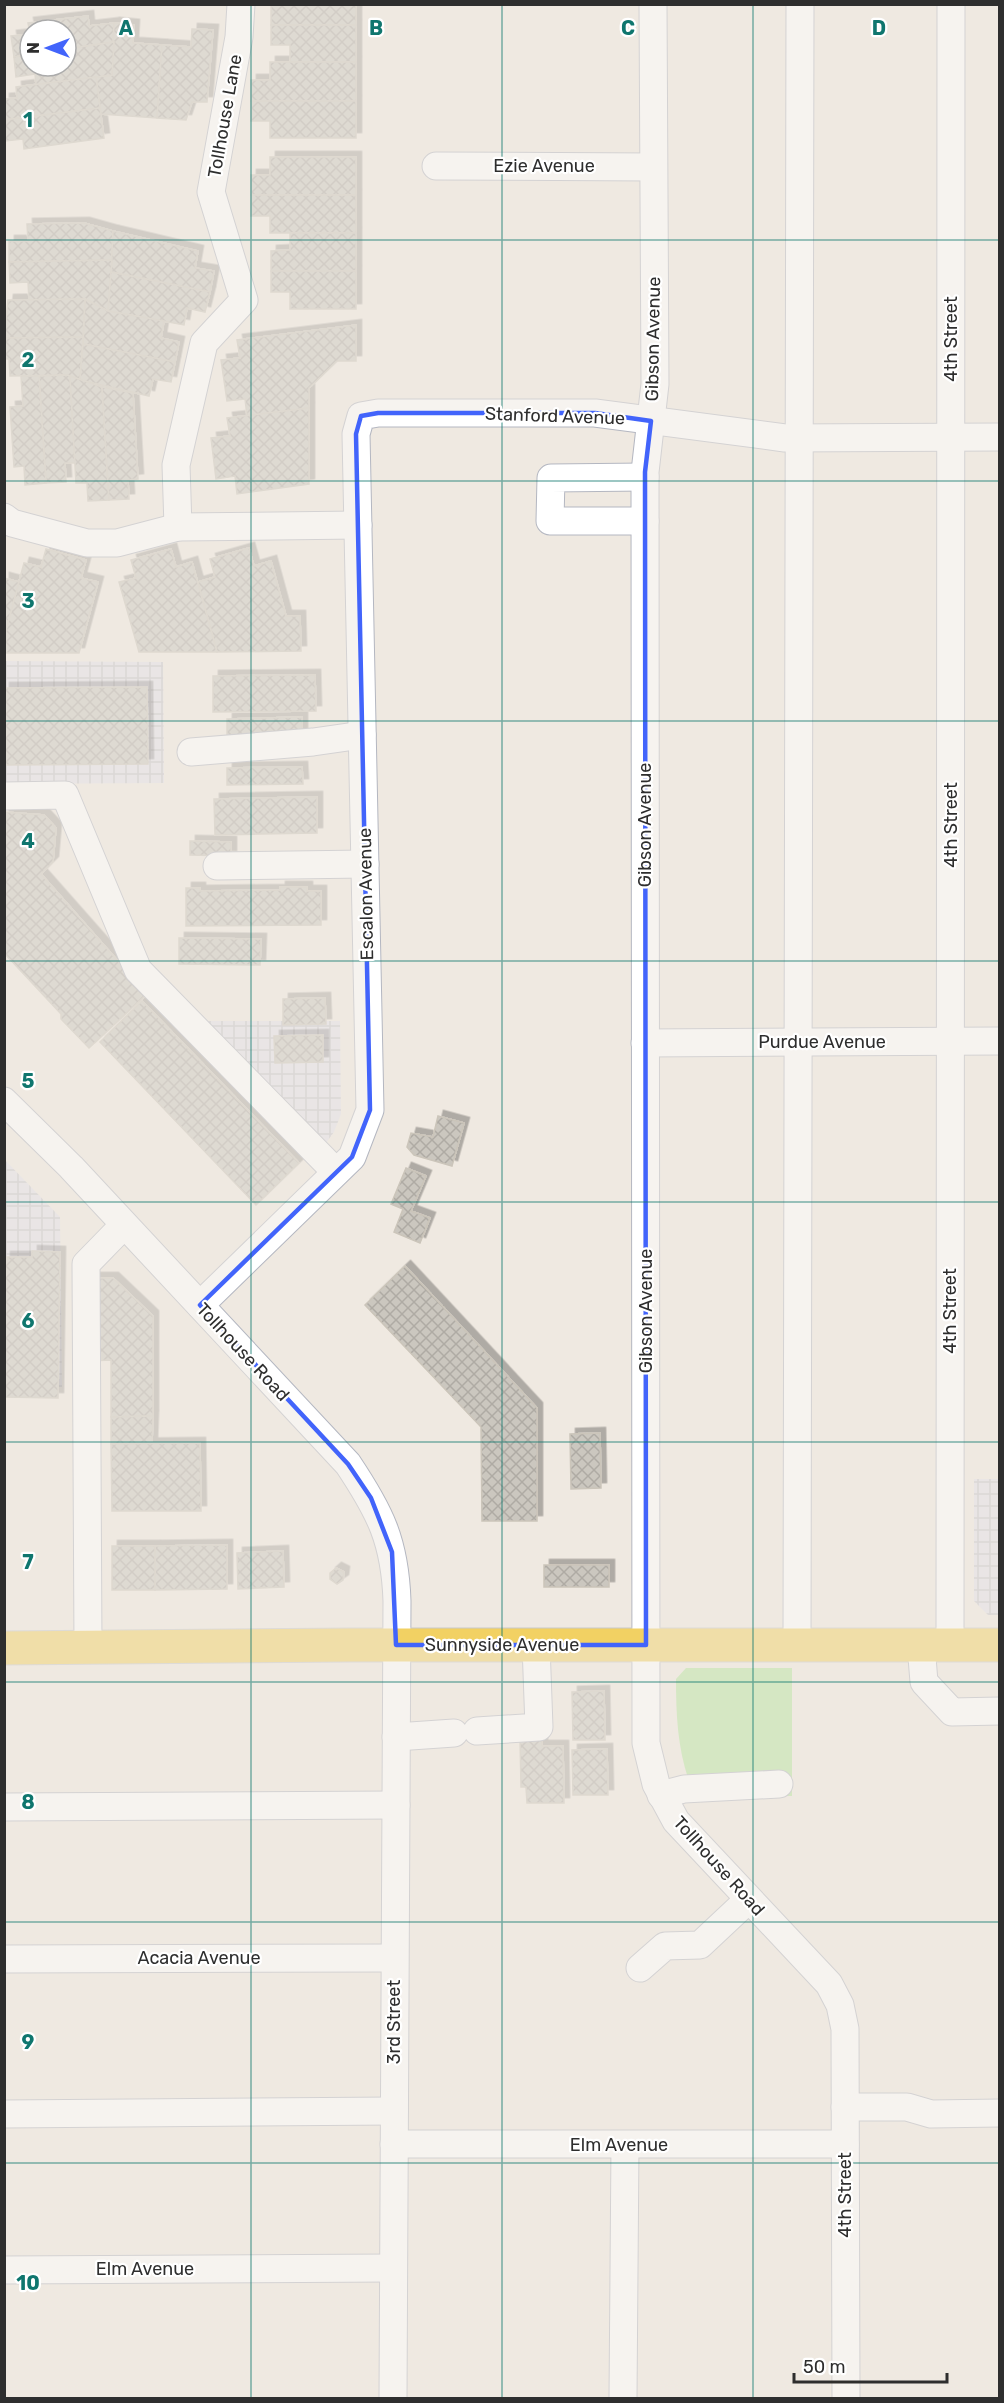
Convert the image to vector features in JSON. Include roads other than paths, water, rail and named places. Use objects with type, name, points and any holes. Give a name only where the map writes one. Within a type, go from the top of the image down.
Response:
[{"type":"main road","name":"Sunnyside Avenue","points":[[4,1648],[396,1645],[999,1645]]},
{"type":"street","name":"Tollhouse Lane","points":[[178,527],[176,465],[204,343],[244,300],[211,192],[239,37],[241,4]]},
{"type":"street","name":"Gibson Avenue","points":[[646,1646],[645,477],[655,384],[653,4]]},
{"type":"street","points":[[797,1646],[797,438],[800,4]]},
{"type":"street","name":"4th Street","points":[[951,4],[950,1041],[936,1645],[924,1682],[952,1712],[999,1711]]},
{"type":"street","name":"Ezie Avenue","points":[[436,165],[653,167]]},
{"type":"street","name":"Stanford Avenue","points":[[361,416],[378,413],[595,413],[797,438],[999,437]]},
{"type":"street","name":"Escalon Avenue","points":[[200,1305],[352,1157],[370,1110],[356,434],[361,416]]},
{"type":"street","points":[[645,477],[551,478],[550,521],[645,521]]},
{"type":"street","points":[[4,517],[12,523],[87,543],[117,543],[178,527],[358,525]]},
{"type":"street","points":[[191,752],[313,742],[362,735]]},
{"type":"street","points":[[4,796],[65,795],[138,970],[336,1172]]},
{"type":"street","points":[[217,866],[365,864]]},
{"type":"street","name":"Purdue Avenue","points":[[645,1043],[999,1041]]},
{"type":"street","name":"Tollhouse Road","points":[[4,1101],[200,1305],[348,1464],[383,1520],[392,1552],[397,1591],[396,1645]]},
{"type":"street","points":[[88,1647],[86,1264],[124,1225]]},
{"type":"street","name":"3rd Street","points":[[393,2398],[396,1645]]},
{"type":"street","points":[[396,1737],[539,1727],[536,1645]]},
{"type":"street","name":"Tollhouse Road","points":[[646,1646],[646,1743],[652,1772],[661,1795],[676,1821],[835,1993]]},
{"type":"street","points":[[661,1795],[684,1789],[779,1785]]},
{"type":"street","points":[[4,1807],[396,1805]]},
{"type":"street","points":[[640,1968],[664,1946],[700,1945],[748,1900]]},
{"type":"street","name":"Acacia Avenue","points":[[4,1959],[394,1958]]},
{"type":"street","name":"4th Street","points":[[835,1993],[845,2029],[846,2398]]},
{"type":"street","points":[[4,2114],[394,2111]]},
{"type":"street","name":"Elm Avenue","points":[[394,2144],[625,2145],[845,2126],[907,2125],[931,2114],[999,2113]]},
{"type":"street","points":[[623,2398],[625,2145]]},
{"type":"street","name":"Elm Avenue","points":[[4,2270],[393,2268]]}]
